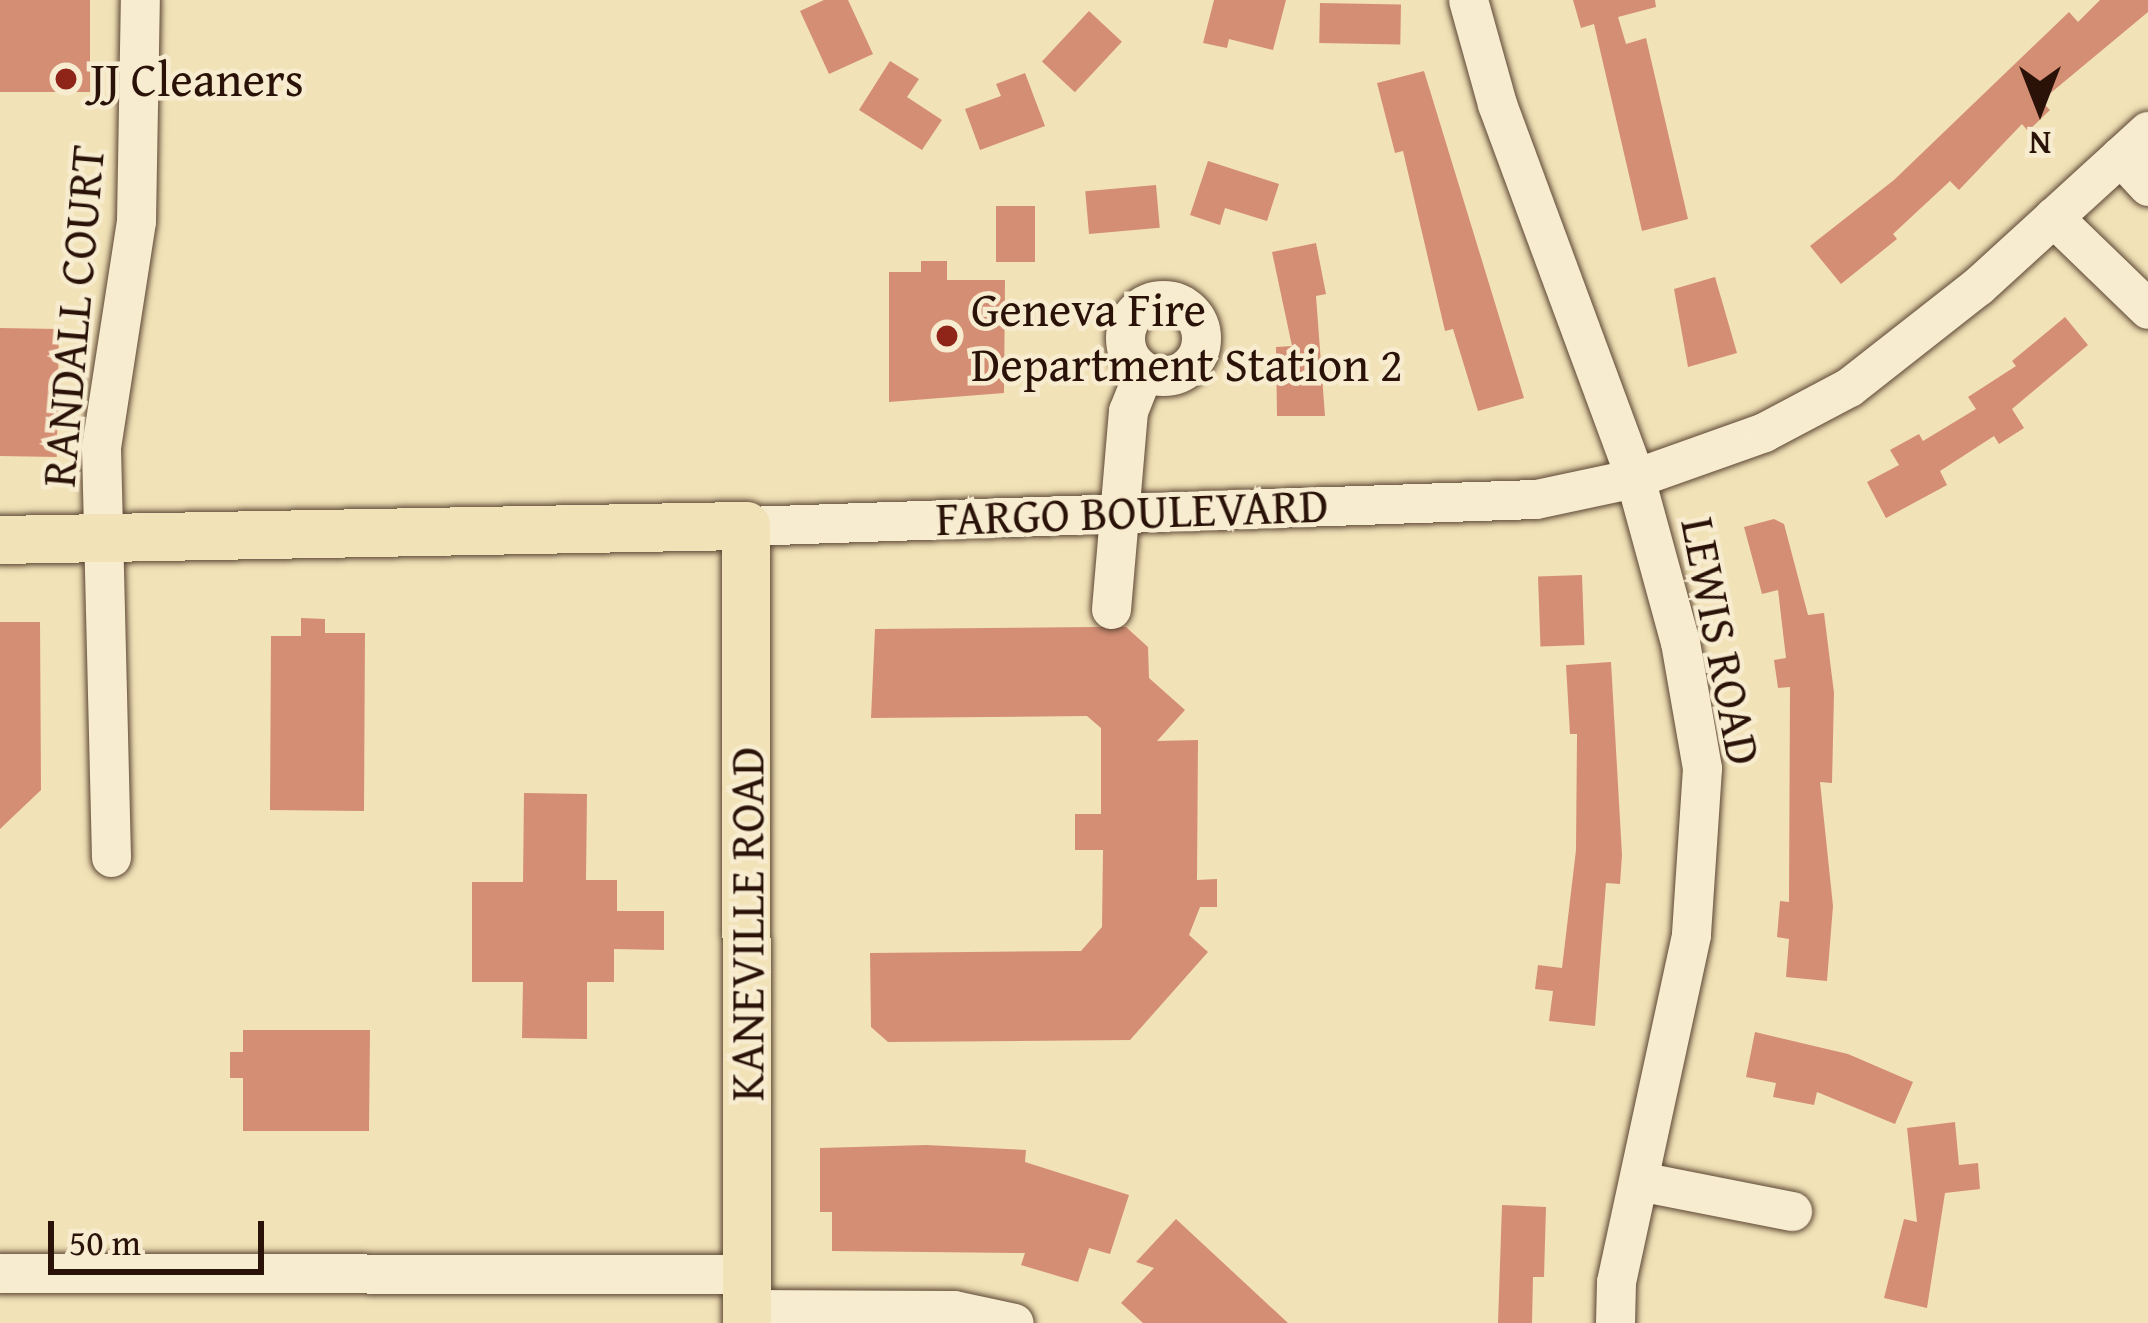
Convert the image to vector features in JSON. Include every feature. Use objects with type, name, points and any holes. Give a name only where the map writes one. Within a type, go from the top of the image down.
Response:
[{"type":"main road","name":"FARGO BOULEVARD","points":[[0,540],[746,526]]},
{"type":"main road","name":"KANEVILLE ROAD","points":[[746,526],[746,1302]]},
{"type":"street","name":"RANDALL COURT","points":[[111,857],[107,540],[101,447],[136,221],[140,0]]},
{"type":"street","name":"LEWIS ROAD","points":[[1468,0],[1497,104],[1635,478],[1680,642],[1702,768],[1688,955],[1639,1181],[1615,1323]]},
{"type":"street","name":"FARGO BOULEVARD","points":[[746,526],[1123,509],[1535,499],[1635,478],[1765,432],[1849,387],[2053,218],[2134,144]]},
{"type":"street","points":[[2134,144],[2148,187]]},
{"type":"street","points":[[2053,218],[2148,309]]},
{"type":"street","points":[[1111,609],[1128,411],[1144,370]]},
{"type":"street","points":[[1639,1181],[1792,1211]]},
{"type":"street","points":[[0,1273],[954,1310],[1014,1323]]},
{"type":"building","points":[[0,0],[90,0],[90,92],[0,92]]},
{"type":"building","points":[[824,0],[848,0],[873,54],[829,74],[800,11]]},
{"type":"building","points":[[1214,0],[1286,0],[1273,50],[1229,39],[1227,48],[1203,43]]},
{"type":"building","points":[[1573,0],[1655,0],[1656,7],[1618,17],[1626,44],[1646,38],[1688,219],[1642,231],[1594,24],[1581,28]]},
{"type":"building","points":[[2100,0],[2148,0],[2148,12],[2041,101],[2050,110],[2028,131],[2022,124],[1959,190],[1950,181],[1893,234],[1897,239],[1841,284],[1810,246],[1894,180],[2069,12],[2078,22]]},
{"type":"building","points":[[1320,3],[1401,4],[1400,44],[1319,43]]},
{"type":"building","points":[[1089,11],[1122,42],[1075,92],[1042,61]]},
{"type":"building","points":[[890,61],[919,79],[907,97],[942,120],[922,150],[859,110]]},
{"type":"building","points":[[1424,71],[1524,398],[1478,411],[1453,329],[1445,331],[1403,151],[1395,153],[1377,83]]},
{"type":"building","points":[[1025,73],[1045,126],[980,150],[965,109],[1001,96],[996,84]]},
{"type":"building","points":[[1208,161],[1279,184],[1267,221],[1225,208],[1220,225],[1190,215]]},
{"type":"building","points":[[1156,185],[1160,228],[1089,234],[1085,191]]},
{"type":"building","points":[[996,206],[1035,206],[1035,262],[996,262]]},
{"type":"building","points":[[1316,243],[1326,294],[1316,296],[1325,416],[1277,416],[1276,347],[1292,346],[1272,252]]},
{"type":"building","name":"Geneva Fire Department Station 2","points":[[921,261],[947,261],[947,280],[1005,280],[1004,393],[889,402],[889,272],[921,272]]},
{"type":"building","points":[[1715,277],[1737,353],[1688,367],[1674,289]]},
{"type":"building","points":[[2065,317],[2088,345],[2012,409],[2024,428],[1999,444],[1994,436],[1940,471],[1947,485],[1886,518],[1867,482],[1899,465],[1890,450],[1919,434],[1923,441],[1976,409],[1968,397],[2016,366],[2012,361]]},
{"type":"building","points":[[0,328],[59,329],[57,457],[0,456]]},
{"type":"building","points":[[1774,519],[1784,524],[1808,615],[1824,613],[1834,693],[1832,783],[1820,782],[1833,906],[1827,981],[1786,977],[1789,939],[1777,937],[1780,901],[1789,902],[1790,687],[1778,688],[1774,660],[1786,658],[1778,590],[1762,594],[1744,527]]},
{"type":"building","points":[[1582,575],[1584,645],[1540,646],[1538,577]]},
{"type":"building","points":[[301,618],[325,619],[325,633],[365,633],[364,811],[270,810],[271,636],[301,636]]},
{"type":"building","points":[[0,622],[40,622],[41,790],[0,829]]},
{"type":"building","points":[[1126,627],[1148,647],[1149,678],[1185,710],[1157,741],[1198,740],[1197,880],[1217,879],[1217,907],[1200,907],[1189,935],[1208,952],[1130,1040],[888,1042],[871,1027],[870,953],[1081,951],[1102,927],[1103,850],[1075,850],[1075,814],[1101,814],[1101,728],[1087,716],[871,718],[875,629]]},
{"type":"building","points":[[1611,662],[1622,855],[1620,884],[1606,883],[1595,1026],[1549,1021],[1553,991],[1535,989],[1538,965],[1562,968],[1576,850],[1577,734],[1570,734],[1566,665]]},
{"type":"building","points":[[524,793],[587,794],[586,880],[617,880],[617,911],[664,911],[664,950],[614,949],[614,982],[587,982],[587,1039],[522,1038],[523,982],[472,982],[472,882],[523,882]]},
{"type":"building","points":[[243,1030],[370,1030],[369,1131],[243,1131],[243,1078],[230,1078],[230,1052],[243,1052]]},
{"type":"building","points":[[1755,1032],[1848,1054],[1913,1082],[1895,1124],[1817,1092],[1814,1105],[1773,1097],[1776,1083],[1746,1077]]},
{"type":"building","points":[[1955,1122],[1959,1165],[1978,1163],[1980,1189],[1945,1193],[1927,1308],[1884,1298],[1904,1219],[1917,1222],[1907,1128]]},
{"type":"building","points":[[926,1145],[1026,1150],[1025,1162],[1129,1195],[1110,1254],[1089,1248],[1078,1282],[1021,1265],[1025,1253],[832,1251],[832,1212],[820,1212],[820,1148]]},
{"type":"building","points":[[1502,1205],[1546,1207],[1544,1277],[1533,1277],[1532,1323],[1498,1323]]},
{"type":"building","points":[[1176,1219],[1288,1323],[1143,1323],[1121,1303],[1154,1268],[1136,1262]]},
{"type":"place","name":"JJ Cleaners","points":[[66,79]]},
{"type":"place","name":"Geneva Fire Department Station 2","points":[[947,336]]}]
